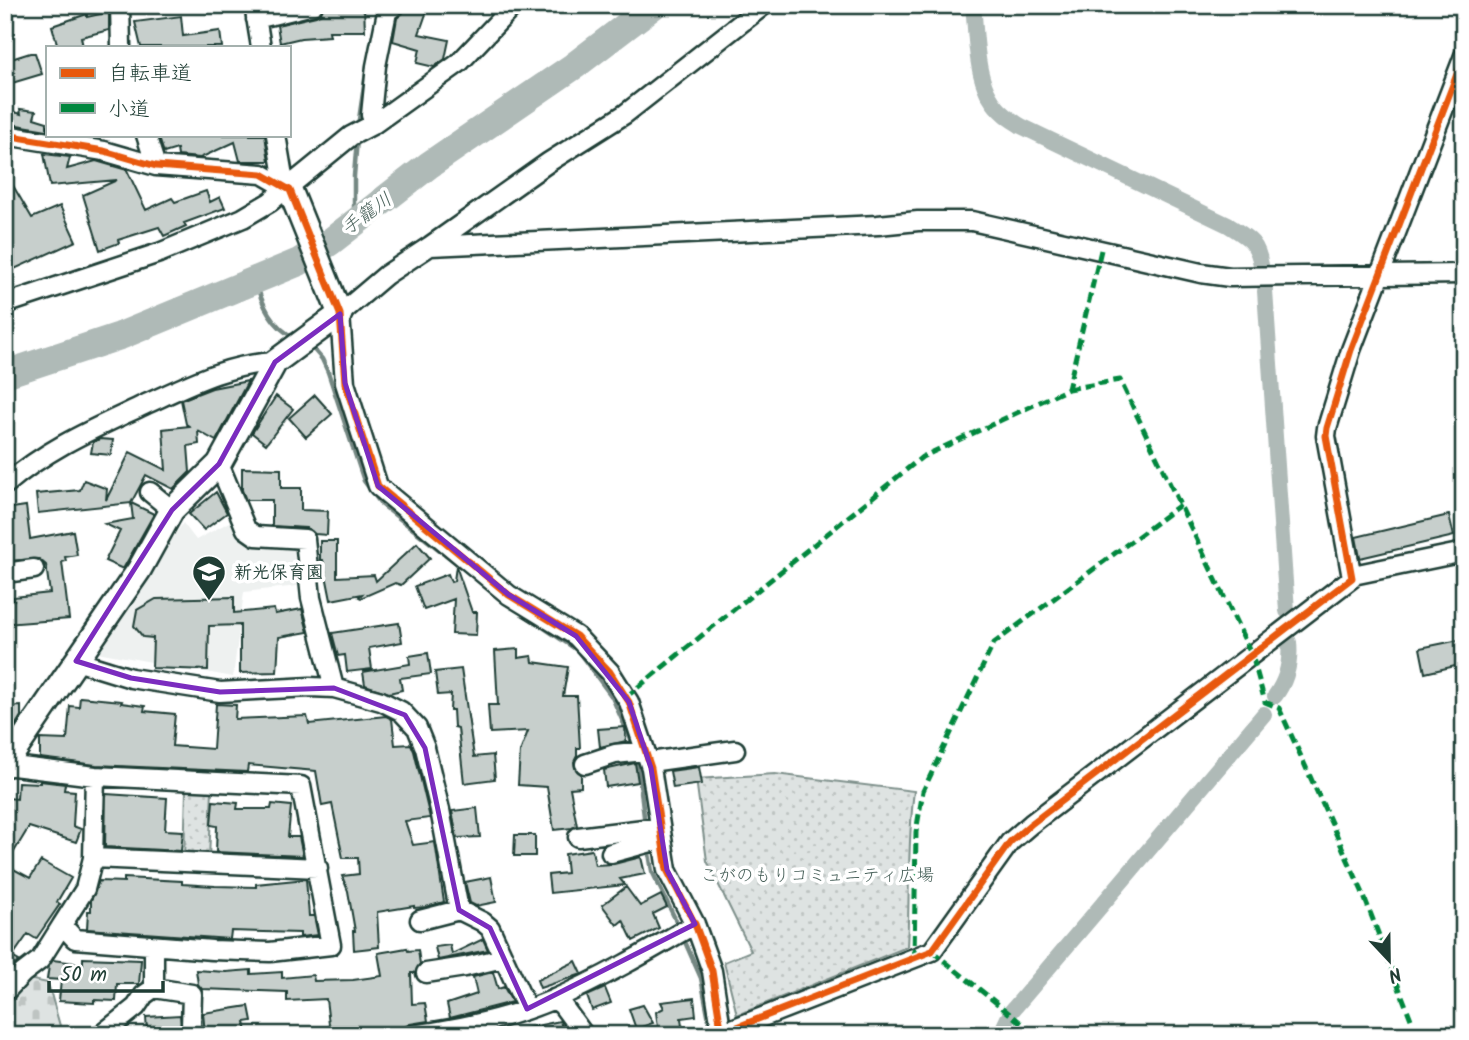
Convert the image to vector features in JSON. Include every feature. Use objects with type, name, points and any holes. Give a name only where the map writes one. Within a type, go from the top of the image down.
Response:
[{"type":"street","points":[[120,5],[121,46]]},
{"type":"street","points":[[261,46],[255,12],[313,5]]},
{"type":"street","points":[[363,129],[371,115],[376,66],[387,12],[395,5]]},
{"type":"street","points":[[5,304],[159,253],[243,218],[270,202],[363,129],[459,63],[514,5]]},
{"type":"street","points":[[62,925],[75,939],[154,946],[270,952],[331,945],[301,786],[95,776],[5,765],[139,570],[172,510],[219,464],[275,362],[340,314],[386,275],[549,162],[625,114],[764,5]]},
{"type":"street","points":[[1353,575],[1326,436],[1351,350],[1464,57]]},
{"type":"street","points":[[5,135],[104,151],[156,166],[262,174],[287,189]]},
{"type":"street","points":[[146,136],[156,166]]},
{"type":"street","points":[[276,136],[287,189],[340,314],[345,383],[378,486],[509,595],[576,636],[610,672],[629,702],[647,756],[667,870],[712,971],[722,1034],[932,951],[1010,842],[1353,575],[1464,552]]},
{"type":"street","points":[[430,246],[972,220],[1230,278],[1464,274]]},
{"type":"street","points":[[5,485],[54,448],[203,378],[250,363],[275,362]]},
{"type":"street","points":[[219,464],[246,529],[256,536],[305,540],[311,598],[334,688]]},
{"type":"street","points":[[150,492],[172,510]]},
{"type":"street","points":[[5,573],[34,569]]},
{"type":"street","points":[[76,661],[131,678],[220,692],[334,688],[381,701],[396,709],[405,715],[420,734],[440,810],[458,911]]},
{"type":"street","points":[[585,764],[615,754],[647,756],[735,750]]},
{"type":"street","points":[[5,992],[40,960],[85,889],[93,858],[95,776]]},
{"type":"street","points":[[578,837],[636,838],[659,833]]},
{"type":"street","points":[[611,853],[636,838]]},
{"type":"street","points":[[93,858],[318,868]]},
{"type":"street","points":[[420,920],[458,911],[487,925],[527,1010]]},
{"type":"street","points":[[412,1035],[445,1033],[527,1010],[554,999],[692,926]]},
{"type":"street","points":[[154,946],[155,988]]},
{"type":"street","points":[[426,973],[503,958]]},
{"type":"street","points":[[101,1035],[155,988],[192,994],[191,1027]]},
{"type":"street","points":[[554,999],[562,1005],[584,1035]]},
{"type":"highlighted area","points":[[340,314],[345,383],[378,486],[509,595],[576,636],[629,702],[651,768],[667,870],[695,924],[527,1009],[490,928],[459,910],[425,748],[405,715],[334,688],[220,692],[131,678],[76,661],[172,510],[219,464],[275,362]]},
{"type":"shaded area","points":[[231,521],[243,540],[299,543],[307,585],[244,592],[233,677],[97,652],[183,523],[196,540]]},
{"type":"green space","name":"こがのもりコミュニティ広場","points":[[775,774],[914,791],[909,849],[907,947],[737,1015],[724,962],[751,951],[707,861],[696,779]]},
{"type":"green space","points":[[186,790],[212,790],[209,859],[184,859]]},
{"type":"green space","points":[[28,979],[48,983],[60,1026],[49,1035],[5,1035],[5,1007]]},
{"type":"building","points":[[324,5],[364,6],[365,31],[329,31],[330,36],[280,43],[277,25],[316,16],[321,13]]},
{"type":"building","points":[[406,5],[427,11],[419,34],[449,40],[445,59],[434,67],[417,63],[420,49],[393,41],[397,18]]},
{"type":"building","points":[[109,12],[109,30],[81,37],[83,46],[58,46],[52,26],[87,14],[87,17]]},
{"type":"building","points":[[181,16],[183,36],[220,31],[222,46],[141,46],[135,22]]},
{"type":"building","points":[[35,53],[42,74],[12,83],[5,61]]},
{"type":"building","points":[[5,109],[21,114],[20,109],[36,111],[34,118],[46,122],[46,130],[5,123]]},
{"type":"building","points":[[158,136],[265,136],[269,161],[240,161],[235,142],[200,158],[178,156],[177,149],[164,153]]},
{"type":"building","points":[[44,154],[70,157],[67,169],[96,161],[127,170],[146,210],[172,198],[175,202],[206,191],[210,202],[220,197],[225,208],[184,223],[186,226],[164,236],[159,227],[118,240],[119,243],[100,250],[83,195],[117,180],[50,186]]},
{"type":"building","points":[[5,172],[32,218],[60,206],[76,241],[10,271],[5,261]]},
{"type":"building","points":[[248,381],[216,441],[198,431],[199,444],[188,446],[190,472],[173,489],[146,475],[131,503],[38,513],[36,494],[80,490],[84,480],[107,489],[106,500],[130,452],[166,470],[163,429],[189,426],[186,424],[181,400],[212,388]]},
{"type":"building","points":[[315,395],[332,414],[306,437],[289,418]]},
{"type":"building","points":[[276,396],[293,409],[266,444],[252,433]]},
{"type":"building","points":[[100,439],[113,440],[111,455],[91,453],[93,442]]},
{"type":"building","points":[[242,468],[281,469],[281,488],[301,488],[301,510],[328,511],[327,535],[315,534],[306,528],[272,526],[272,500],[246,500],[242,490]]},
{"type":"building","points":[[216,492],[227,513],[204,530],[189,514]]},
{"type":"building","points":[[131,503],[154,514],[123,569],[105,561],[120,531],[105,524],[133,519]]},
{"type":"building","points":[[26,506],[30,539],[73,531],[77,555],[65,557],[66,561],[62,562],[69,619],[5,624],[5,606],[8,601],[14,600],[13,597],[50,593],[46,565],[39,559],[5,561],[5,509]]},
{"type":"building","points":[[1449,515],[1454,536],[1360,558],[1356,537]]},
{"type":"building","points":[[320,541],[337,541],[337,577],[374,575],[376,581],[417,543],[430,558],[401,585],[395,583],[361,598],[359,597],[362,594],[331,600],[323,560],[320,560]]},
{"type":"building","points":[[456,566],[472,612],[477,612],[476,635],[452,634],[454,599],[424,610],[415,586],[448,574],[451,582],[454,581]]},
{"type":"building","points":[[234,597],[234,613],[274,609],[275,614],[302,609],[308,632],[279,637],[277,672],[240,673],[240,625],[209,626],[208,670],[152,668],[153,638],[143,637],[134,626],[137,610],[156,599]]},
{"type":"building","points":[[399,623],[402,642],[369,648],[372,669],[347,672],[345,655],[338,656],[332,633]]},
{"type":"building","points":[[1464,639],[1464,664],[1425,673],[1420,648]]},
{"type":"building","points":[[518,649],[518,658],[532,656],[533,662],[568,667],[563,696],[577,696],[580,748],[577,748],[574,762],[575,768],[581,774],[581,787],[570,788],[577,826],[572,828],[554,830],[547,787],[518,785],[520,752],[528,731],[490,733],[488,705],[498,705],[495,651]]},
{"type":"building","points":[[428,653],[431,674],[400,678],[402,690],[389,693],[365,685],[363,672],[410,664],[409,656]]},
{"type":"building","points":[[461,669],[474,757],[493,755],[495,779],[464,783],[458,728],[454,727],[453,710],[450,710],[451,694],[438,695],[435,672]]},
{"type":"building","points":[[80,697],[122,701],[121,703],[145,706],[144,711],[175,714],[172,746],[213,749],[216,704],[236,705],[235,719],[307,716],[309,724],[386,716],[392,719],[395,745],[411,744],[414,751],[430,818],[405,821],[413,845],[435,842],[444,902],[426,907],[414,906],[377,912],[379,947],[354,950],[355,931],[348,891],[342,876],[359,874],[358,858],[343,858],[332,804],[322,806],[316,771],[248,765],[247,772],[96,765],[40,758],[40,739],[67,740],[70,706],[79,707]]},
{"type":"building","points":[[21,706],[21,716],[15,726],[5,726],[5,707]]},
{"type":"building","points":[[625,727],[626,741],[600,747],[598,729]]},
{"type":"building","points":[[635,763],[638,782],[606,787],[604,770]]},
{"type":"building","points":[[699,767],[702,784],[673,788],[670,771]]},
{"type":"building","points":[[18,782],[65,784],[64,790],[75,791],[73,826],[81,829],[76,842],[29,827],[6,865],[30,878],[41,861],[71,878],[57,902],[60,904],[36,939],[28,934],[12,957],[19,961],[10,970],[5,967],[5,911],[11,900],[5,896],[5,825],[8,798],[17,799]]},
{"type":"building","points":[[106,794],[167,798],[165,830],[183,831],[181,851],[105,847]]},
{"type":"building","points":[[213,801],[238,803],[237,809],[271,809],[272,804],[291,806],[288,837],[299,837],[303,856],[216,852],[217,826],[211,825]]},
{"type":"building","points":[[477,808],[480,837],[457,838],[452,811]]},
{"type":"building","points":[[515,835],[535,835],[535,856],[514,856]]},
{"type":"building","points":[[592,850],[595,865],[614,864],[641,857],[645,874],[620,879],[625,885],[550,893],[548,875],[567,873],[565,854]]},
{"type":"building","points":[[491,877],[496,902],[476,906],[470,903],[465,882]]},
{"type":"building","points":[[124,878],[256,887],[256,884],[306,879],[309,916],[314,916],[318,935],[300,937],[300,933],[231,931],[230,939],[87,929],[88,911],[91,911],[91,900],[99,881],[124,882]]},
{"type":"building","points":[[626,887],[640,906],[661,895],[667,907],[653,914],[659,928],[633,941],[623,920],[617,925],[602,905]]},
{"type":"building","points":[[483,939],[488,950],[438,960],[435,947],[450,945],[452,954]]},
{"type":"building","points":[[407,948],[408,951],[418,950],[420,964],[415,973],[411,973],[412,1004],[425,1003],[428,1021],[378,1035],[364,1035],[363,1030],[330,1033],[326,999],[287,1001],[287,992],[202,989],[198,984],[196,970],[251,970],[251,974],[282,972],[282,978],[313,975],[314,981],[353,980],[382,976],[378,953]]},
{"type":"building","points":[[83,958],[141,960],[139,984],[117,984],[116,1001],[59,1001],[61,980],[47,979],[49,966],[53,960],[83,964]]},
{"type":"building","points":[[576,961],[582,974],[540,988],[537,980]]},
{"type":"building","points":[[493,972],[498,989],[504,987],[512,1002],[450,1018],[447,1004],[477,994],[473,977]]},
{"type":"building","points":[[605,988],[611,1003],[592,1010],[587,996]]},
{"type":"building","points":[[694,998],[696,1016],[681,1018],[683,1035],[659,1035],[656,1012],[664,1008],[661,1002]]},
{"type":"building","points":[[643,1005],[653,1023],[636,1029],[629,1009]]},
{"type":"building","points":[[249,1006],[252,1021],[245,1022],[247,1032],[230,1035],[213,1035],[213,1031],[205,1033],[203,1013]]},
{"type":"building","points":[[180,1015],[182,1035],[155,1035],[155,1032],[147,1032],[146,1017]]},
{"type":"building","points":[[560,1021],[564,1035],[523,1035],[522,1029]]},
{"type":"waterway","name":"手籠川","points":[[5,374],[120,336],[299,262],[330,242],[429,165],[574,66],[654,5]]},
{"type":"waterway","points":[[973,5],[982,77],[994,103],[1005,115],[1021,126],[1228,225],[1254,245],[1261,265]]},
{"type":"waterway","points":[[369,57],[374,32]]},
{"type":"waterway","points":[[358,126],[367,66]]},
{"type":"waterway","points":[[354,222],[357,139]]},
{"type":"waterway","points":[[255,280],[269,314],[280,328],[295,338]]},
{"type":"waterway","points":[[1265,291],[1287,611]]},
{"type":"waterway","points":[[309,344],[322,359],[328,372],[364,481],[381,504],[479,581]]},
{"type":"waterway","points":[[523,614],[577,650],[612,697],[635,749]]},
{"type":"waterway","points":[[1275,696],[1287,671],[1289,642]]},
{"type":"waterway","points":[[1010,1013],[1264,714]]},
{"type":"waterway","points":[[637,757],[645,825]]},
{"type":"waterway","points":[[648,847],[652,871],[679,927]]},
{"type":"waterway","points":[[682,935],[701,978],[712,1035]]},
{"type":"waterway","points":[[1000,1035],[1008,1018]]},
{"type":"marked path","points":[[626,697],[922,457],[1068,389],[1101,250]]},
{"type":"marked path","points":[[1068,389],[1120,380],[1252,655],[1265,702],[1279,708],[1362,891],[1417,1035]]},
{"type":"marked path","points":[[914,959],[916,832],[923,791],[994,643],[1180,505]]},
{"type":"marked path","points":[[932,951],[1036,1035]]},
{"type":"cycle path","points":[[722,1033],[932,951],[1010,842],[1352,578],[1326,436],[1327,428],[1351,350],[1464,56]]},
{"type":"cycle path","points":[[5,135],[104,151],[156,166],[262,174],[290,190],[340,314],[345,383],[378,486],[509,595],[576,636],[610,672],[629,702],[651,768],[667,870],[695,924],[712,971],[722,1035]]},
{"type":"place","name":"新光保育園","points":[[209,602]]}]
